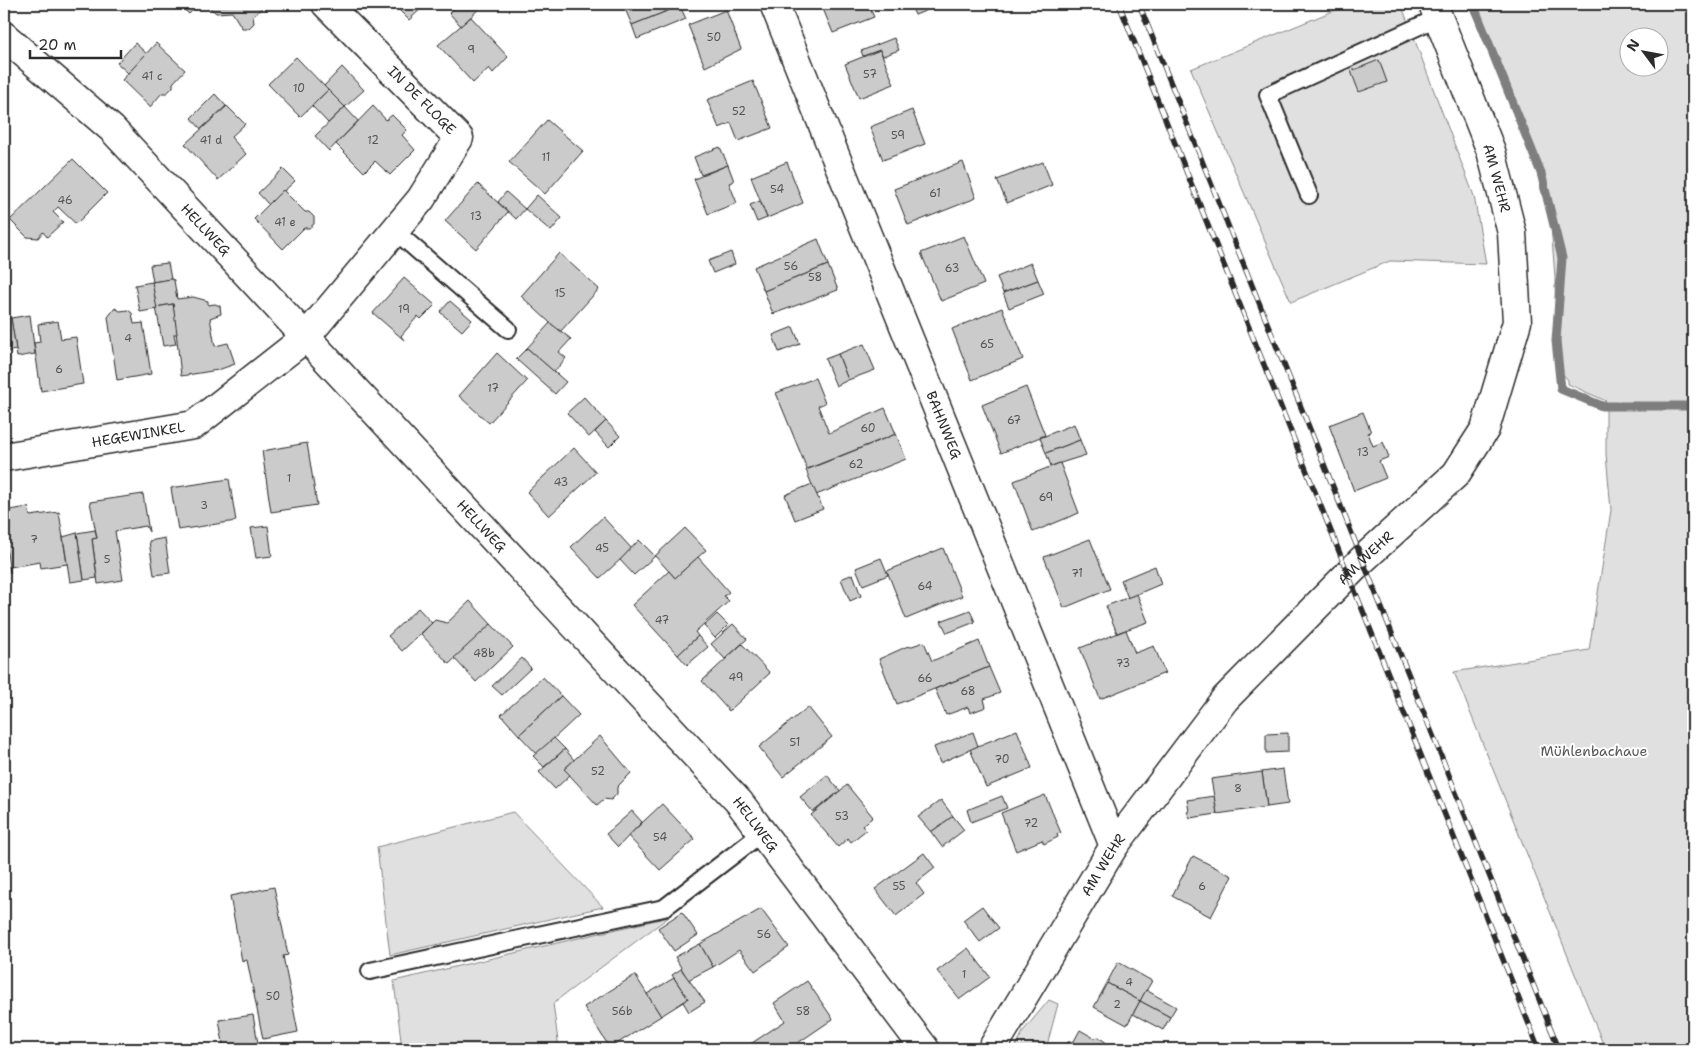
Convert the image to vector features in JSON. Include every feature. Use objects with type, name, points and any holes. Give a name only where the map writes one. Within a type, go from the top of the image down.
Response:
[{"type":"street","name":"IN DE FLOGE","points":[[305,338],[421,199],[459,138],[326,4]]},
{"type":"street","name":"BAHNWEG","points":[[774,4],[1114,846]]},
{"type":"street","name":"AM WEHR","points":[[992,1049],[1114,846],[1225,700],[1362,560],[1456,474],[1485,428],[1517,322],[1512,233],[1491,151],[1436,10]]},
{"type":"street","name":"HELLWEG","points":[[4,36],[112,129],[739,802],[924,1049]]},
{"type":"street","name":"HEGEWINKEL","points":[[4,457],[194,425],[305,338]]},
{"type":"lane","points":[[1309,195],[1268,95],[1436,10]]},
{"type":"lane","points":[[395,231],[508,329]]},
{"type":"lane","points":[[370,971],[664,908],[762,833]]},
{"type":"green space","points":[[1350,4],[1401,4],[1474,196],[1486,264],[1390,261],[1291,302],[1191,69]]},
{"type":"green space","name":"Mühlenbachaue","points":[[1472,4],[1693,4],[1693,1049],[1605,1049],[1454,672],[1589,650],[1611,510],[1606,454],[1606,401],[1568,384],[1568,380],[1559,370],[1556,346],[1555,277],[1551,226],[1538,166]]},
{"type":"green space","points":[[513,812],[603,907],[390,955],[377,847]]},
{"type":"green space","points":[[669,917],[553,1003],[559,1049],[402,1049],[394,981]]},
{"type":"green space","points":[[1049,1000],[1058,1004],[1046,1049],[1014,1049],[1024,1030]]},
{"type":"building","points":[[178,4],[199,4],[189,14]]},
{"type":"building","points":[[206,4],[266,4],[253,16],[254,23],[249,28],[242,28],[232,12],[216,13]]},
{"type":"building","points":[[393,4],[426,4],[409,20]]},
{"type":"building","points":[[459,4],[484,4],[461,26],[449,13]]},
{"type":"building","points":[[639,4],[680,4],[680,6],[632,25],[625,9]]},
{"type":"building","points":[[821,4],[868,4],[874,17],[833,33]]},
{"type":"building","points":[[910,4],[943,4],[915,15]]},
{"type":"building","points":[[680,6],[686,19],[637,39],[632,25]]},
{"type":"building","points":[[726,10],[741,49],[705,67],[688,25]]},
{"type":"building","points":[[471,17],[508,57],[493,73],[489,68],[473,83],[438,45]]},
{"type":"building","points":[[894,38],[899,50],[883,56],[880,50],[863,56],[861,51]]},
{"type":"building","points":[[135,43],[147,54],[128,73],[117,63]]},
{"type":"building","points":[[156,43],[185,70],[173,83],[173,87],[167,93],[162,93],[150,107],[122,80]]},
{"type":"building","points":[[880,50],[894,84],[859,98],[845,64]]},
{"type":"building","points":[[296,57],[328,90],[300,117],[268,84]]},
{"type":"building","points":[[1379,60],[1387,82],[1359,92],[1351,71]]},
{"type":"building","points":[[342,67],[364,90],[345,107],[324,86]]},
{"type":"building","points":[[753,81],[772,128],[738,141],[731,123],[719,128],[707,100]]},
{"type":"building","points":[[328,90],[345,107],[328,123],[312,106]]},
{"type":"building","points":[[215,94],[226,106],[201,129],[191,118]]},
{"type":"building","points":[[227,106],[245,124],[231,137],[246,154],[218,180],[185,144]]},
{"type":"building","points":[[373,106],[386,120],[392,115],[407,130],[402,135],[415,150],[390,175],[375,161],[364,172],[336,144]]},
{"type":"building","points":[[345,107],[358,121],[329,151],[315,136]]},
{"type":"building","points":[[912,110],[925,144],[883,160],[870,127]]},
{"type":"building","points":[[547,120],[583,151],[545,194],[509,162]]},
{"type":"building","points":[[720,147],[728,165],[701,175],[694,157]]},
{"type":"building","points":[[73,159],[107,193],[76,224],[58,207],[53,212],[63,222],[47,237],[43,232],[38,238],[27,237],[10,220]]},
{"type":"building","points":[[787,162],[803,203],[767,218],[751,177]]},
{"type":"building","points":[[963,162],[976,198],[908,225],[894,189]]},
{"type":"building","points":[[1043,162],[1052,185],[1007,203],[997,180]]},
{"type":"building","points":[[728,165],[734,181],[729,183],[737,203],[708,214],[694,179]]},
{"type":"building","points":[[283,169],[295,181],[269,205],[258,193]]},
{"type":"building","points":[[478,184],[508,212],[476,249],[445,221]]},
{"type":"building","points":[[283,190],[305,212],[309,212],[314,217],[314,224],[309,228],[304,228],[283,249],[254,219]]},
{"type":"building","points":[[506,192],[525,209],[516,219],[498,202]]},
{"type":"building","points":[[537,195],[562,218],[551,231],[525,209]]},
{"type":"building","points":[[760,201],[767,218],[757,222],[750,205]]},
{"type":"building","points":[[964,236],[984,284],[941,301],[921,253]]},
{"type":"building","points":[[818,239],[828,265],[764,291],[754,267]]},
{"type":"building","points":[[731,252],[735,264],[713,273],[708,261]]},
{"type":"building","points":[[559,253],[599,289],[560,332],[521,296]]},
{"type":"building","points":[[168,263],[171,279],[153,282],[150,265]]},
{"type":"building","points":[[1031,263],[1038,280],[1003,293],[997,277]]},
{"type":"building","points":[[828,265],[838,290],[773,314],[764,291]]},
{"type":"building","points":[[404,278],[435,305],[421,319],[418,316],[401,336],[404,340],[373,313]]},
{"type":"building","points":[[174,280],[177,299],[193,297],[208,301],[208,305],[215,304],[220,306],[221,314],[210,318],[215,346],[228,343],[235,364],[218,370],[181,376],[173,304],[156,307],[152,282]]},
{"type":"building","points":[[1038,280],[1044,294],[1009,308],[1003,293]]},
{"type":"building","points":[[152,282],[157,309],[140,312],[135,285]]},
{"type":"building","points":[[450,301],[472,320],[462,331],[440,312]]},
{"type":"building","points":[[173,304],[177,334],[174,334],[176,344],[163,346],[156,307]]},
{"type":"building","points":[[115,308],[120,311],[128,310],[132,313],[134,324],[143,323],[151,374],[117,380],[108,317]]},
{"type":"building","points":[[1002,308],[1023,359],[972,380],[952,329]]},
{"type":"building","points":[[30,315],[35,354],[17,357],[11,318]]},
{"type":"building","points":[[11,318],[16,350],[4,352],[4,319]]},
{"type":"building","points":[[58,321],[61,339],[76,337],[83,384],[41,391],[34,343],[40,342],[38,324]]},
{"type":"building","points":[[550,323],[571,339],[559,352],[566,358],[554,372],[527,348]]},
{"type":"building","points":[[793,327],[800,344],[779,352],[773,335]]},
{"type":"building","points":[[864,344],[875,370],[848,380],[838,354]]},
{"type":"building","points":[[527,348],[566,382],[555,394],[516,359]]},
{"type":"building","points":[[497,353],[527,381],[489,423],[459,396]]},
{"type":"building","points":[[838,354],[848,380],[836,386],[825,359]]},
{"type":"building","points":[[815,378],[825,403],[818,406],[829,433],[885,408],[896,434],[807,469],[776,393]]},
{"type":"building","points":[[1026,387],[1045,435],[1001,453],[982,405]]},
{"type":"building","points":[[584,397],[606,421],[589,437],[567,413]]},
{"type":"building","points":[[1363,412],[1371,432],[1368,433],[1373,446],[1383,442],[1389,457],[1379,461],[1386,478],[1354,491],[1329,425]]},
{"type":"building","points":[[606,421],[620,436],[609,447],[595,432]]},
{"type":"building","points":[[1074,424],[1080,440],[1046,453],[1040,438]]},
{"type":"building","points":[[896,434],[906,459],[816,495],[806,470]]},
{"type":"building","points":[[1080,440],[1086,455],[1051,466],[1046,453]]},
{"type":"building","points":[[307,443],[317,505],[271,512],[262,451]]},
{"type":"building","points":[[574,448],[596,472],[549,516],[527,492]]},
{"type":"building","points":[[1060,463],[1079,513],[1033,532],[1014,481]]},
{"type":"building","points":[[229,479],[236,521],[178,530],[171,488]]},
{"type":"building","points":[[812,484],[823,509],[795,520],[785,495]]},
{"type":"building","points":[[143,494],[149,532],[146,526],[115,531],[123,580],[98,584],[92,539],[97,538],[90,502]]},
{"type":"building","points":[[28,507],[30,516],[59,512],[67,564],[41,568],[40,562],[10,567],[10,573],[4,534],[4,511]]},
{"type":"building","points":[[603,517],[632,549],[600,578],[571,547]]},
{"type":"building","points":[[268,526],[272,556],[256,558],[251,528]]},
{"type":"building","points":[[685,528],[706,550],[675,578],[655,556]]},
{"type":"building","points":[[95,530],[97,538],[92,539],[97,578],[84,580],[77,533]]},
{"type":"building","points":[[77,533],[84,580],[70,582],[63,537]]},
{"type":"building","points":[[165,538],[170,573],[154,575],[149,541]]},
{"type":"building","points":[[1090,539],[1110,589],[1064,608],[1044,557]]},
{"type":"building","points":[[639,540],[655,556],[634,575],[620,560]]},
{"type":"building","points":[[943,548],[962,596],[906,619],[887,571]]},
{"type":"building","points":[[698,557],[729,592],[724,596],[729,601],[695,632],[698,636],[678,655],[632,605],[669,571],[675,578]]},
{"type":"building","points":[[881,558],[888,575],[863,585],[856,568]]},
{"type":"building","points":[[1155,566],[1161,584],[1128,598],[1121,580]]},
{"type":"building","points":[[853,574],[861,596],[850,601],[841,579]]},
{"type":"building","points":[[1137,594],[1148,622],[1117,633],[1106,606]]},
{"type":"building","points":[[470,601],[491,624],[449,664],[421,634],[435,620],[447,623]]},
{"type":"building","points":[[418,608],[432,623],[402,651],[388,636]]},
{"type":"building","points":[[970,610],[975,622],[947,633],[941,621]]},
{"type":"building","points":[[717,614],[728,625],[715,638],[704,626]]},
{"type":"building","points":[[491,624],[513,647],[476,682],[454,658]]},
{"type":"building","points":[[733,624],[747,639],[725,659],[711,644]]},
{"type":"building","points":[[1126,630],[1135,653],[1154,646],[1165,673],[1100,699],[1080,648]]},
{"type":"building","points":[[698,636],[708,647],[687,665],[678,655]]},
{"type":"building","points":[[979,641],[989,667],[897,704],[879,659],[908,646],[924,642],[932,661]]},
{"type":"building","points":[[742,644],[770,673],[729,711],[702,681]]},
{"type":"building","points":[[522,658],[531,668],[502,695],[492,686]]},
{"type":"building","points":[[989,667],[1000,693],[984,699],[986,707],[970,713],[968,707],[946,715],[935,689]]},
{"type":"building","points":[[543,677],[561,696],[519,735],[501,715]]},
{"type":"building","points":[[561,696],[579,715],[537,754],[519,735]]},
{"type":"building","points":[[808,707],[832,737],[783,777],[759,747]]},
{"type":"building","points":[[1017,730],[1032,768],[986,787],[970,749]]},
{"type":"building","points":[[973,732],[978,746],[940,763],[934,747]]},
{"type":"building","points":[[1288,733],[1288,752],[1266,753],[1266,734]]},
{"type":"building","points":[[600,736],[631,773],[617,787],[617,794],[611,800],[604,799],[597,805],[564,769]]},
{"type":"building","points":[[554,738],[565,749],[544,767],[533,756]]},
{"type":"building","points":[[565,749],[574,760],[564,769],[570,775],[555,789],[539,772]]},
{"type":"building","points":[[1283,769],[1288,804],[1267,807],[1262,772]]},
{"type":"building","points":[[1262,772],[1267,807],[1217,814],[1211,779]]},
{"type":"building","points":[[827,775],[840,791],[813,812],[800,797]]},
{"type":"building","points":[[847,785],[873,817],[862,826],[866,830],[851,842],[848,838],[838,847],[811,815]]},
{"type":"building","points":[[1045,795],[1061,833],[1057,834],[1058,837],[1044,844],[1042,840],[1016,851],[1001,813]]},
{"type":"building","points":[[1002,796],[1007,808],[971,822],[967,810]]},
{"type":"building","points":[[1214,796],[1217,814],[1190,818],[1187,812],[1189,811],[1187,800]]},
{"type":"building","points":[[941,800],[953,816],[931,832],[918,817]]},
{"type":"building","points":[[662,804],[695,839],[660,870],[628,836]]},
{"type":"building","points":[[632,811],[642,822],[618,847],[606,834]]},
{"type":"building","points":[[953,816],[964,830],[942,847],[931,832]]},
{"type":"building","points":[[924,853],[935,868],[916,883],[924,894],[896,916],[875,889]]},
{"type":"building","points":[[1193,856],[1232,876],[1211,917],[1172,896]]},
{"type":"building","points":[[274,887],[288,955],[283,956],[298,1032],[263,1039],[247,960],[242,961],[230,896]]},
{"type":"building","points":[[982,906],[999,928],[980,942],[963,920]]},
{"type":"building","points":[[761,909],[789,947],[755,971],[739,950],[713,967],[700,944]]},
{"type":"building","points":[[682,912],[698,935],[674,951],[658,928]]},
{"type":"building","points":[[700,944],[713,967],[688,980],[675,957]]},
{"type":"building","points":[[968,948],[990,977],[960,999],[937,971]]},
{"type":"building","points":[[1118,962],[1152,981],[1140,1001],[1107,983]]},
{"type":"building","points":[[681,969],[705,1002],[689,1012],[683,1002],[688,999],[672,975]]},
{"type":"building","points":[[635,975],[661,1016],[610,1048],[584,1007]]},
{"type":"building","points":[[674,978],[688,999],[661,1016],[647,994]]},
{"type":"building","points":[[807,981],[833,1019],[789,1049],[752,1049],[749,1045],[785,1021],[774,1003]]},
{"type":"building","points":[[1107,983],[1140,1001],[1127,1025],[1094,1007]]},
{"type":"building","points":[[1146,990],[1176,1007],[1170,1017],[1140,1001]]},
{"type":"building","points":[[1140,1001],[1170,1017],[1163,1030],[1133,1014]]},
{"type":"building","points":[[253,1015],[259,1049],[224,1049],[219,1020]]},
{"type":"building","points":[[1080,1030],[1094,1038],[1099,1037],[1114,1049],[1063,1049],[1068,1042],[1074,1041]]},
{"type":"waterway","points":[[1473,4],[1541,173],[1562,258],[1556,341],[1561,389],[1602,406],[1693,406]]},
{"type":"railway","points":[[1119,4],[1539,1049]]},
{"type":"railway","points":[[1139,4],[1559,1049]]}]
